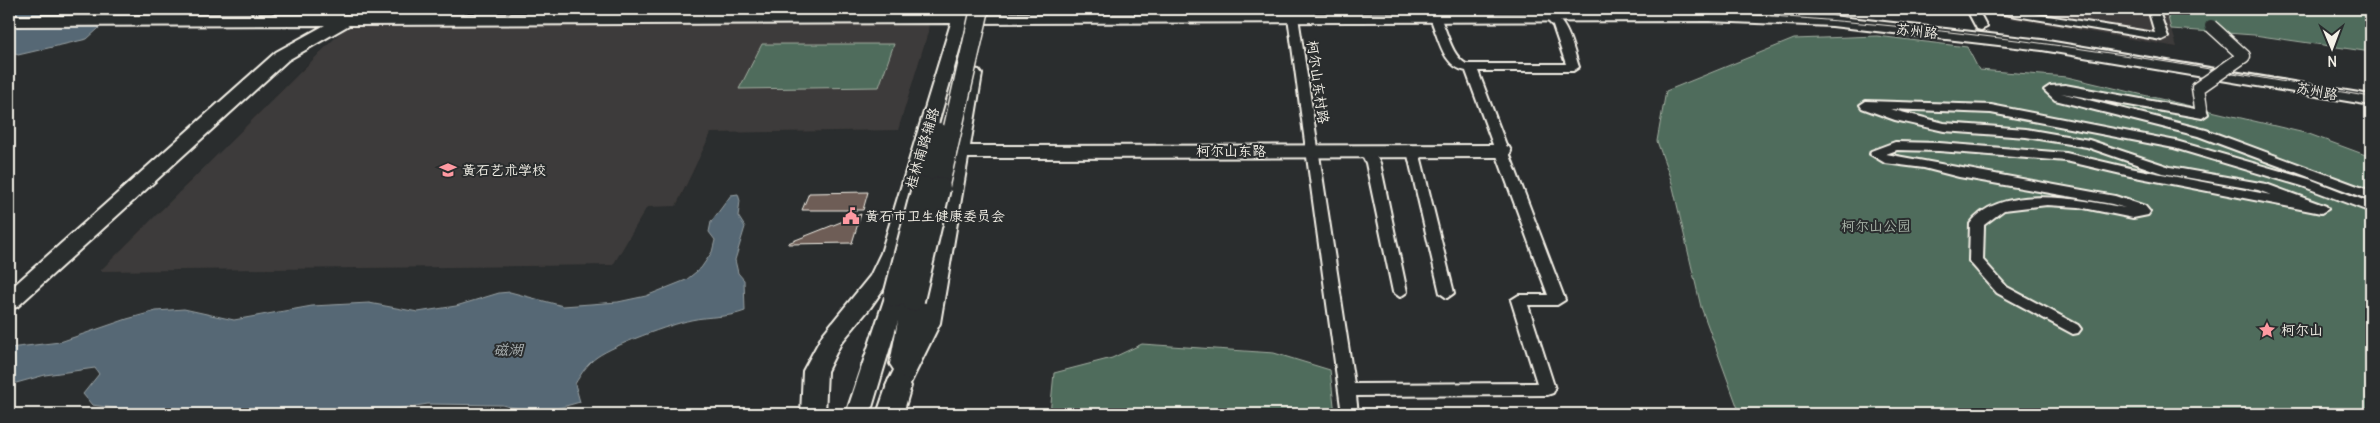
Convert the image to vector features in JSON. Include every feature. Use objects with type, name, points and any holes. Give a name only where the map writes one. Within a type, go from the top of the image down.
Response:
[{"type":"main road","points":[[9,20],[608,9]]},
{"type":"main road","name":"苏州路","points":[[1804,9],[1981,27],[2125,48],[2371,89]]},
{"type":"main road","points":[[890,414],[898,386],[929,323],[959,152],[973,12]]},
{"type":"main road","points":[[858,414],[904,298],[973,12]]},
{"type":"main road","name":"苏州路","points":[[353,15],[890,17],[973,12],[1293,17],[1541,14],[1708,16],[1832,21],[2042,45],[2371,100]]},
{"type":"main road","name":"桂林南路辅路","points":[[813,414],[815,371],[832,339],[880,278],[891,253],[973,12]]},
{"type":"main road","points":[[9,13],[353,15]]},
{"type":"main road","points":[[9,302],[282,56],[353,15]]},
{"type":"main road","name":"柯尔山东路","points":[[959,152],[1502,151]]},
{"type":"main road","points":[[898,386],[904,298]]},
{"type":"street","points":[[1976,9],[1973,12],[1981,27]]},
{"type":"street","points":[[1985,9],[2162,37],[2153,9]]},
{"type":"street","points":[[1434,16],[1439,24],[1452,60],[1462,68],[1573,67],[1558,24],[1541,14]]},
{"type":"street","name":"柯尔山东村路","points":[[1293,17],[1350,414]]},
{"type":"street","points":[[2211,26],[2244,56],[2198,88],[2202,114],[2065,89],[2050,90],[2054,95],[2060,97],[2202,133],[2371,196]]},
{"type":"street","points":[[1346,390],[1547,389],[1519,300],[1557,300],[1471,68]]},
{"type":"street","points":[[2073,330],[2002,290],[1976,261],[1977,224],[2000,206],[2047,202],[2079,203],[2133,214],[2143,212],[2140,209],[2115,200],[1959,174],[1925,164],[1885,159],[1876,154],[1895,146],[1939,147],[2066,157],[2130,172],[2321,209],[2261,187],[2167,170],[2089,144],[2026,132],[1944,127],[1898,117],[1866,105],[1991,109],[2176,145],[2307,183],[2371,208]]},
{"type":"street","points":[[1366,151],[1373,163],[1400,292]]},
{"type":"street","points":[[1413,151],[1447,292]]},
{"type":"shaded area","points":[[1941,9],[2166,9],[2177,47],[1973,12]]},
{"type":"shaded area","name":"黄石艺术学校","points":[[374,20],[929,20],[928,32],[898,130],[711,133],[676,206],[647,207],[613,265],[100,271],[344,29]]},
{"type":"green space","points":[[2166,9],[2371,9],[2371,52],[2254,35],[2171,29]]},
{"type":"green space","name":"柯尔山公园","points":[[1877,36],[1967,47],[1979,70],[2067,77],[2309,134],[2371,157],[2371,414],[1740,414],[1701,307],[1672,183],[1657,141],[1666,91],[1794,39]]},
{"type":"green space","points":[[762,44],[894,44],[879,87],[739,89]]},
{"type":"green space","points":[[1142,344],[1274,353],[1330,370],[1335,414],[1050,414],[1054,373],[1112,358]]},
{"type":"water","points":[[9,9],[120,9],[87,39],[18,55],[9,50]]},
{"type":"water","name":"磁湖","points":[[738,194],[740,201],[738,216],[745,227],[735,260],[738,273],[744,280],[745,311],[732,315],[681,322],[617,346],[597,357],[582,373],[575,384],[580,402],[548,411],[523,410],[502,405],[428,404],[365,414],[125,414],[120,409],[92,405],[83,394],[99,374],[95,368],[45,375],[9,385],[9,348],[60,342],[156,311],[184,309],[234,320],[312,306],[369,303],[418,312],[456,306],[499,293],[510,292],[563,306],[618,302],[646,296],[686,280],[701,268],[712,252],[715,240],[709,232],[711,222],[731,195]]},
{"type":"building","points":[[868,192],[863,210],[802,210],[809,193]]},
{"type":"building","points":[[861,214],[852,243],[788,244],[788,243]]},
{"type":"tram line","points":[[972,9],[975,14],[984,15],[1707,12],[1741,14],[1875,24],[2025,41],[2173,63],[2371,97]]},
{"type":"place","name":"黄石艺术学校","points":[[448,170]]},
{"type":"place","name":"黄石市卫生健康委员会","points":[[851,216]]},
{"type":"place","name":"柯尔山","points":[[2267,330]]}]
